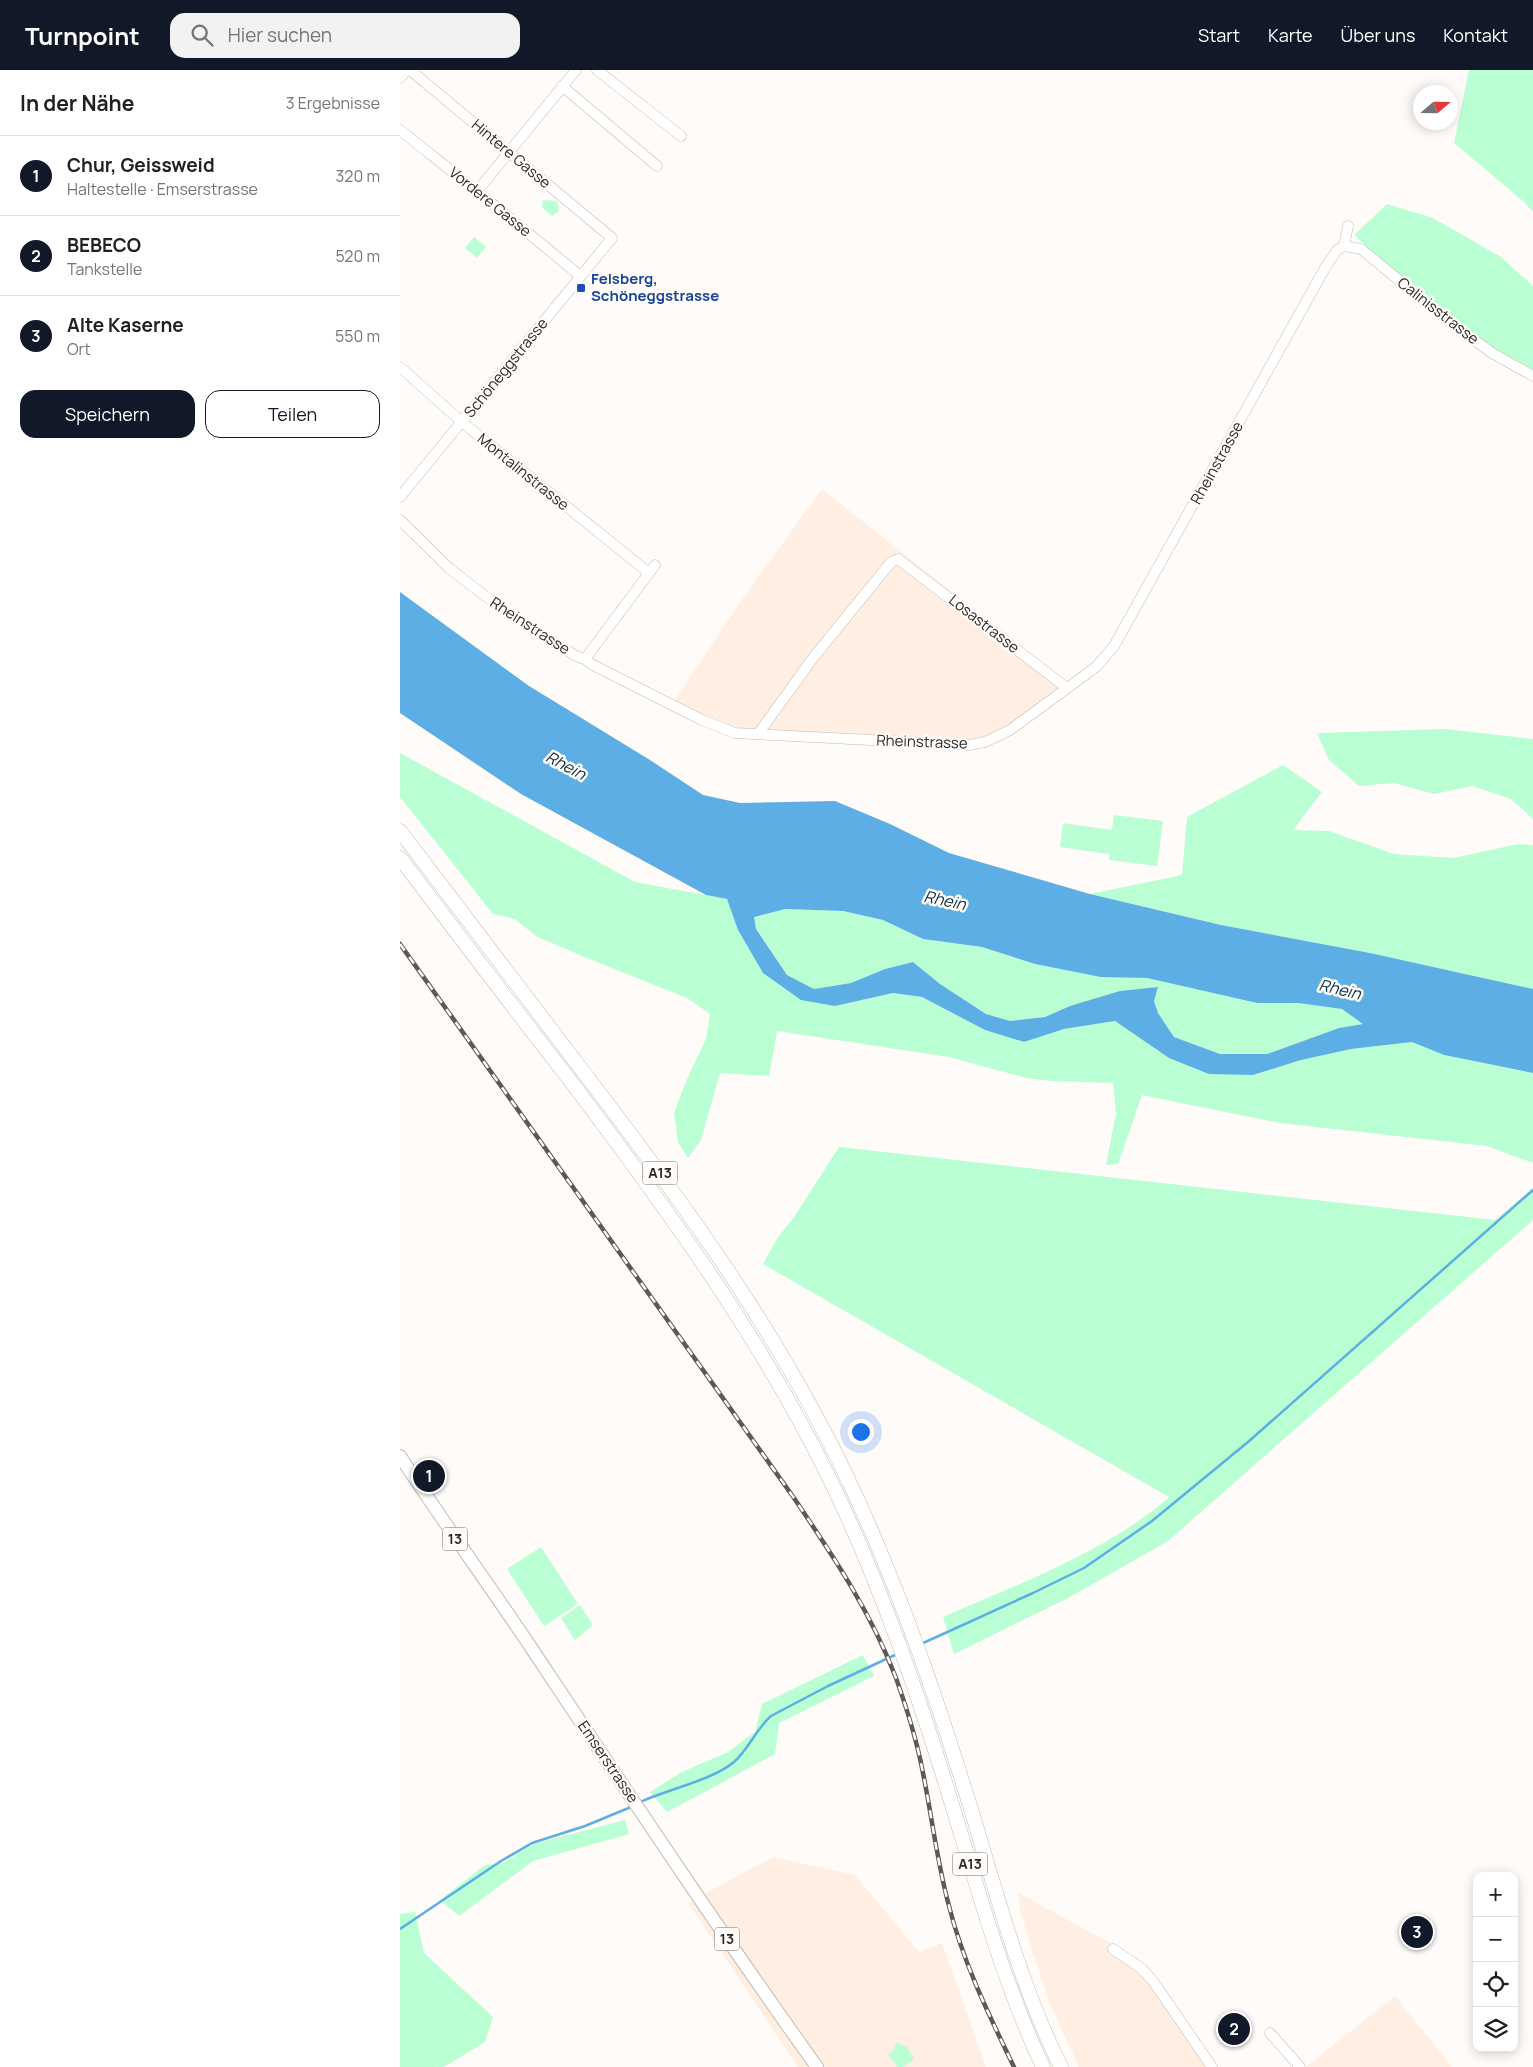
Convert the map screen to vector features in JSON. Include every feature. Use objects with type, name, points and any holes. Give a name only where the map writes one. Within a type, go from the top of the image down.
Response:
[{"type":"highway","name":"A13","points":[[400,831],[640,1146],[728,1270],[810,1404],[879,1547],[917,1646],[956,1761],[1014,1947],[1037,2010],[1061,2067]]},
{"type":"highway","name":"A13","points":[[400,858],[614,1138],[720,1287],[771,1369],[799,1419],[832,1483],[864,1554],[902,1652],[941,1768],[994,1940],[1023,2021],[1043,2067]]},
{"type":"main road","name":"Emserstrasse","points":[[400,1456],[440,1519],[512,1620],[761,1989],[817,2067]]},
{"type":"street","points":[[400,78],[408,70]]},
{"type":"street","name":"Hintere Gasse","points":[[408,70],[612,238]]},
{"type":"street","points":[[478,190],[576,70]]},
{"type":"street","points":[[597,70],[681,136]]},
{"type":"street","points":[[562,86],[657,166]]},
{"type":"street","name":"Vordere Gasse","points":[[400,130],[478,190],[494,206],[580,276]]},
{"type":"street","points":[[1344,246],[1348,226]]},
{"type":"street","name":"Schöneggstrasse","points":[[400,497],[463,423],[612,238]]},
{"type":"street","name":"Calinisstrasse","points":[[1344,246],[1361,248],[1446,319],[1504,361],[1533,376]]},
{"type":"street","name":"Rheinstrasse","points":[[400,520],[450,568],[497,605],[576,656],[586,659],[593,665],[702,720],[735,733],[978,744],[1002,736],[1096,668],[1114,646],[1325,268],[1337,250],[1344,246]]},
{"type":"street","name":"Montalinstrasse","points":[[400,367],[463,423],[652,569],[586,659]]},
{"type":"street","name":"Losastrasse","points":[[758,734],[813,658],[894,560],[901,560],[1067,688]]},
{"type":"street","points":[[1113,1949],[1141,1968],[1153,1981],[1212,2067]]},
{"type":"street","points":[[1270,2033],[1300,2067]]},
{"type":"shaded area","points":[[822,489],[1073,688],[1002,741],[979,748],[774,739],[726,735],[668,710],[743,598]]},
{"type":"shaded area","points":[[773,1857],[855,1875],[919,1952],[942,1943],[986,2067],[798,2067],[688,1903]]},
{"type":"shaded area","points":[[1018,1893],[1136,1957],[1150,1968],[1218,2067],[1079,2067],[1049,2002],[1021,1914]]},
{"type":"shaded area","points":[[1395,1996],[1452,2067],[1306,2067],[1307,2066]]},
{"type":"green space","points":[[1469,70],[1533,70],[1533,212],[1523,201],[1454,143]]},
{"type":"green space","points":[[543,200],[557,201],[558,212],[552,216],[542,207]]},
{"type":"green space","points":[[1387,204],[1433,218],[1501,257],[1533,286],[1533,375],[1514,367],[1411,286],[1354,235]]},
{"type":"green space","points":[[474,237],[486,247],[477,258],[465,248]]},
{"type":"green space","points":[[1445,729],[1533,739],[1533,819],[1511,799],[1472,786],[1434,794],[1394,783],[1359,786],[1329,760],[1317,733]]},
{"type":"green space","points":[[400,753],[635,882],[727,899],[738,930],[763,973],[835,1006],[893,993],[922,997],[985,1030],[1024,1042],[1064,1029],[1115,1021],[1169,1058],[1253,1075],[1301,1060],[1351,1049],[1412,1042],[1444,1055],[1533,1073],[1533,1163],[1487,1146],[1280,1123],[1142,1095],[1118,1164],[1106,1165],[1116,1114],[1113,1083],[1026,1078],[949,1057],[777,1031],[769,1076],[720,1073],[701,1140],[688,1158],[678,1142],[674,1113],[687,1079],[706,1039],[710,1014],[687,998],[536,936],[515,919],[493,914],[400,797]]},
{"type":"green space","points":[[1283,765],[1322,792],[1293,830],[1329,831],[1394,854],[1454,858],[1518,844],[1533,845],[1533,989],[1370,953],[1221,925],[1090,894],[1182,875],[1187,817]]},
{"type":"green space","points":[[1114,815],[1163,821],[1157,866],[1109,860],[1109,854],[1060,847],[1063,823],[1112,830]]},
{"type":"green space","points":[[785,909],[843,911],[883,920],[923,939],[982,947],[1035,964],[1066,970],[1147,978],[1257,1003],[1298,1003],[1343,1009],[1364,1024],[1339,1028],[1267,1054],[1220,1054],[1174,1037],[1158,1013],[1154,1001],[1158,988],[1070,1006],[1045,1017],[1010,1021],[986,1014],[940,984],[913,962],[885,969],[851,983],[814,989],[787,975],[756,929],[753,917]]},
{"type":"green space","points":[[839,1147],[1495,1220],[1533,1188],[1533,1220],[1168,1541],[1068,1598],[954,1654],[943,1617],[1031,1579],[1090,1550],[1145,1517],[1169,1497],[763,1264],[778,1237],[794,1217]]},
{"type":"green space","points":[[541,1547],[578,1604],[544,1626],[507,1569]]},
{"type":"green space","points":[[580,1605],[593,1625],[575,1640],[561,1618]]},
{"type":"green space","points":[[863,1655],[874,1676],[779,1723],[775,1754],[667,1812],[650,1792],[682,1772],[728,1752],[755,1732],[762,1704]]},
{"type":"green space","points":[[625,1820],[629,1834],[533,1861],[459,1916],[440,1900],[485,1865],[504,1863],[530,1845]]},
{"type":"green space","points":[[415,1912],[424,1953],[493,2017],[485,2042],[444,2067],[400,2067],[400,1914]]},
{"type":"green space","points":[[896,2042],[907,2047],[914,2059],[903,2067],[897,2067],[888,2054],[894,2050]]},
{"type":"water","name":"Rhein","points":[[400,592],[529,686],[650,760],[703,795],[740,803],[835,801],[890,824],[949,853],[1090,894],[1221,925],[1370,953],[1533,989],[1533,1073],[1444,1055],[1412,1042],[1351,1049],[1301,1060],[1253,1075],[1209,1074],[1169,1058],[1115,1021],[1064,1029],[1024,1042],[985,1030],[922,997],[893,993],[835,1006],[801,1000],[763,973],[738,930],[727,899],[706,895],[521,794],[400,713]],"holes":[[[785,909],[843,911],[883,920],[923,939],[982,947],[1035,964],[1101,977],[1147,978],[1257,1003],[1298,1003],[1342,1009],[1363,1024],[1339,1028],[1267,1054],[1220,1054],[1174,1037],[1158,1013],[1154,1001],[1158,987],[1120,991],[1070,1006],[1045,1017],[1010,1021],[986,1014],[940,984],[913,962],[885,969],[851,983],[814,989],[787,975],[756,929],[754,917]]]},
{"type":"waterway","points":[[921,1644],[1084,1568],[1152,1521],[1248,1442],[1533,1190]]},
{"type":"waterway","points":[[638,1803],[701,1780],[724,1769],[739,1757],[771,1716],[828,1686],[897,1654]]},
{"type":"waterway","points":[[400,1929],[501,1861],[532,1843],[585,1826],[631,1807]]},
{"type":"railway","points":[[400,944],[794,1498],[837,1563],[863,1607],[896,1678],[911,1725],[921,1761],[938,1856],[955,1927],[969,1968],[1014,2067]]},
{"type":"place","name":"Felsberg, Schöneggstrasse","points":[[581,288]]},
{"type":"place","name":"Chur, Geissweid","points":[[429,1476]]},
{"type":"place","name":"Alte Kaserne","points":[[1417,1932]]},
{"type":"place","name":"BEBECO","points":[[1234,2029]]}]
